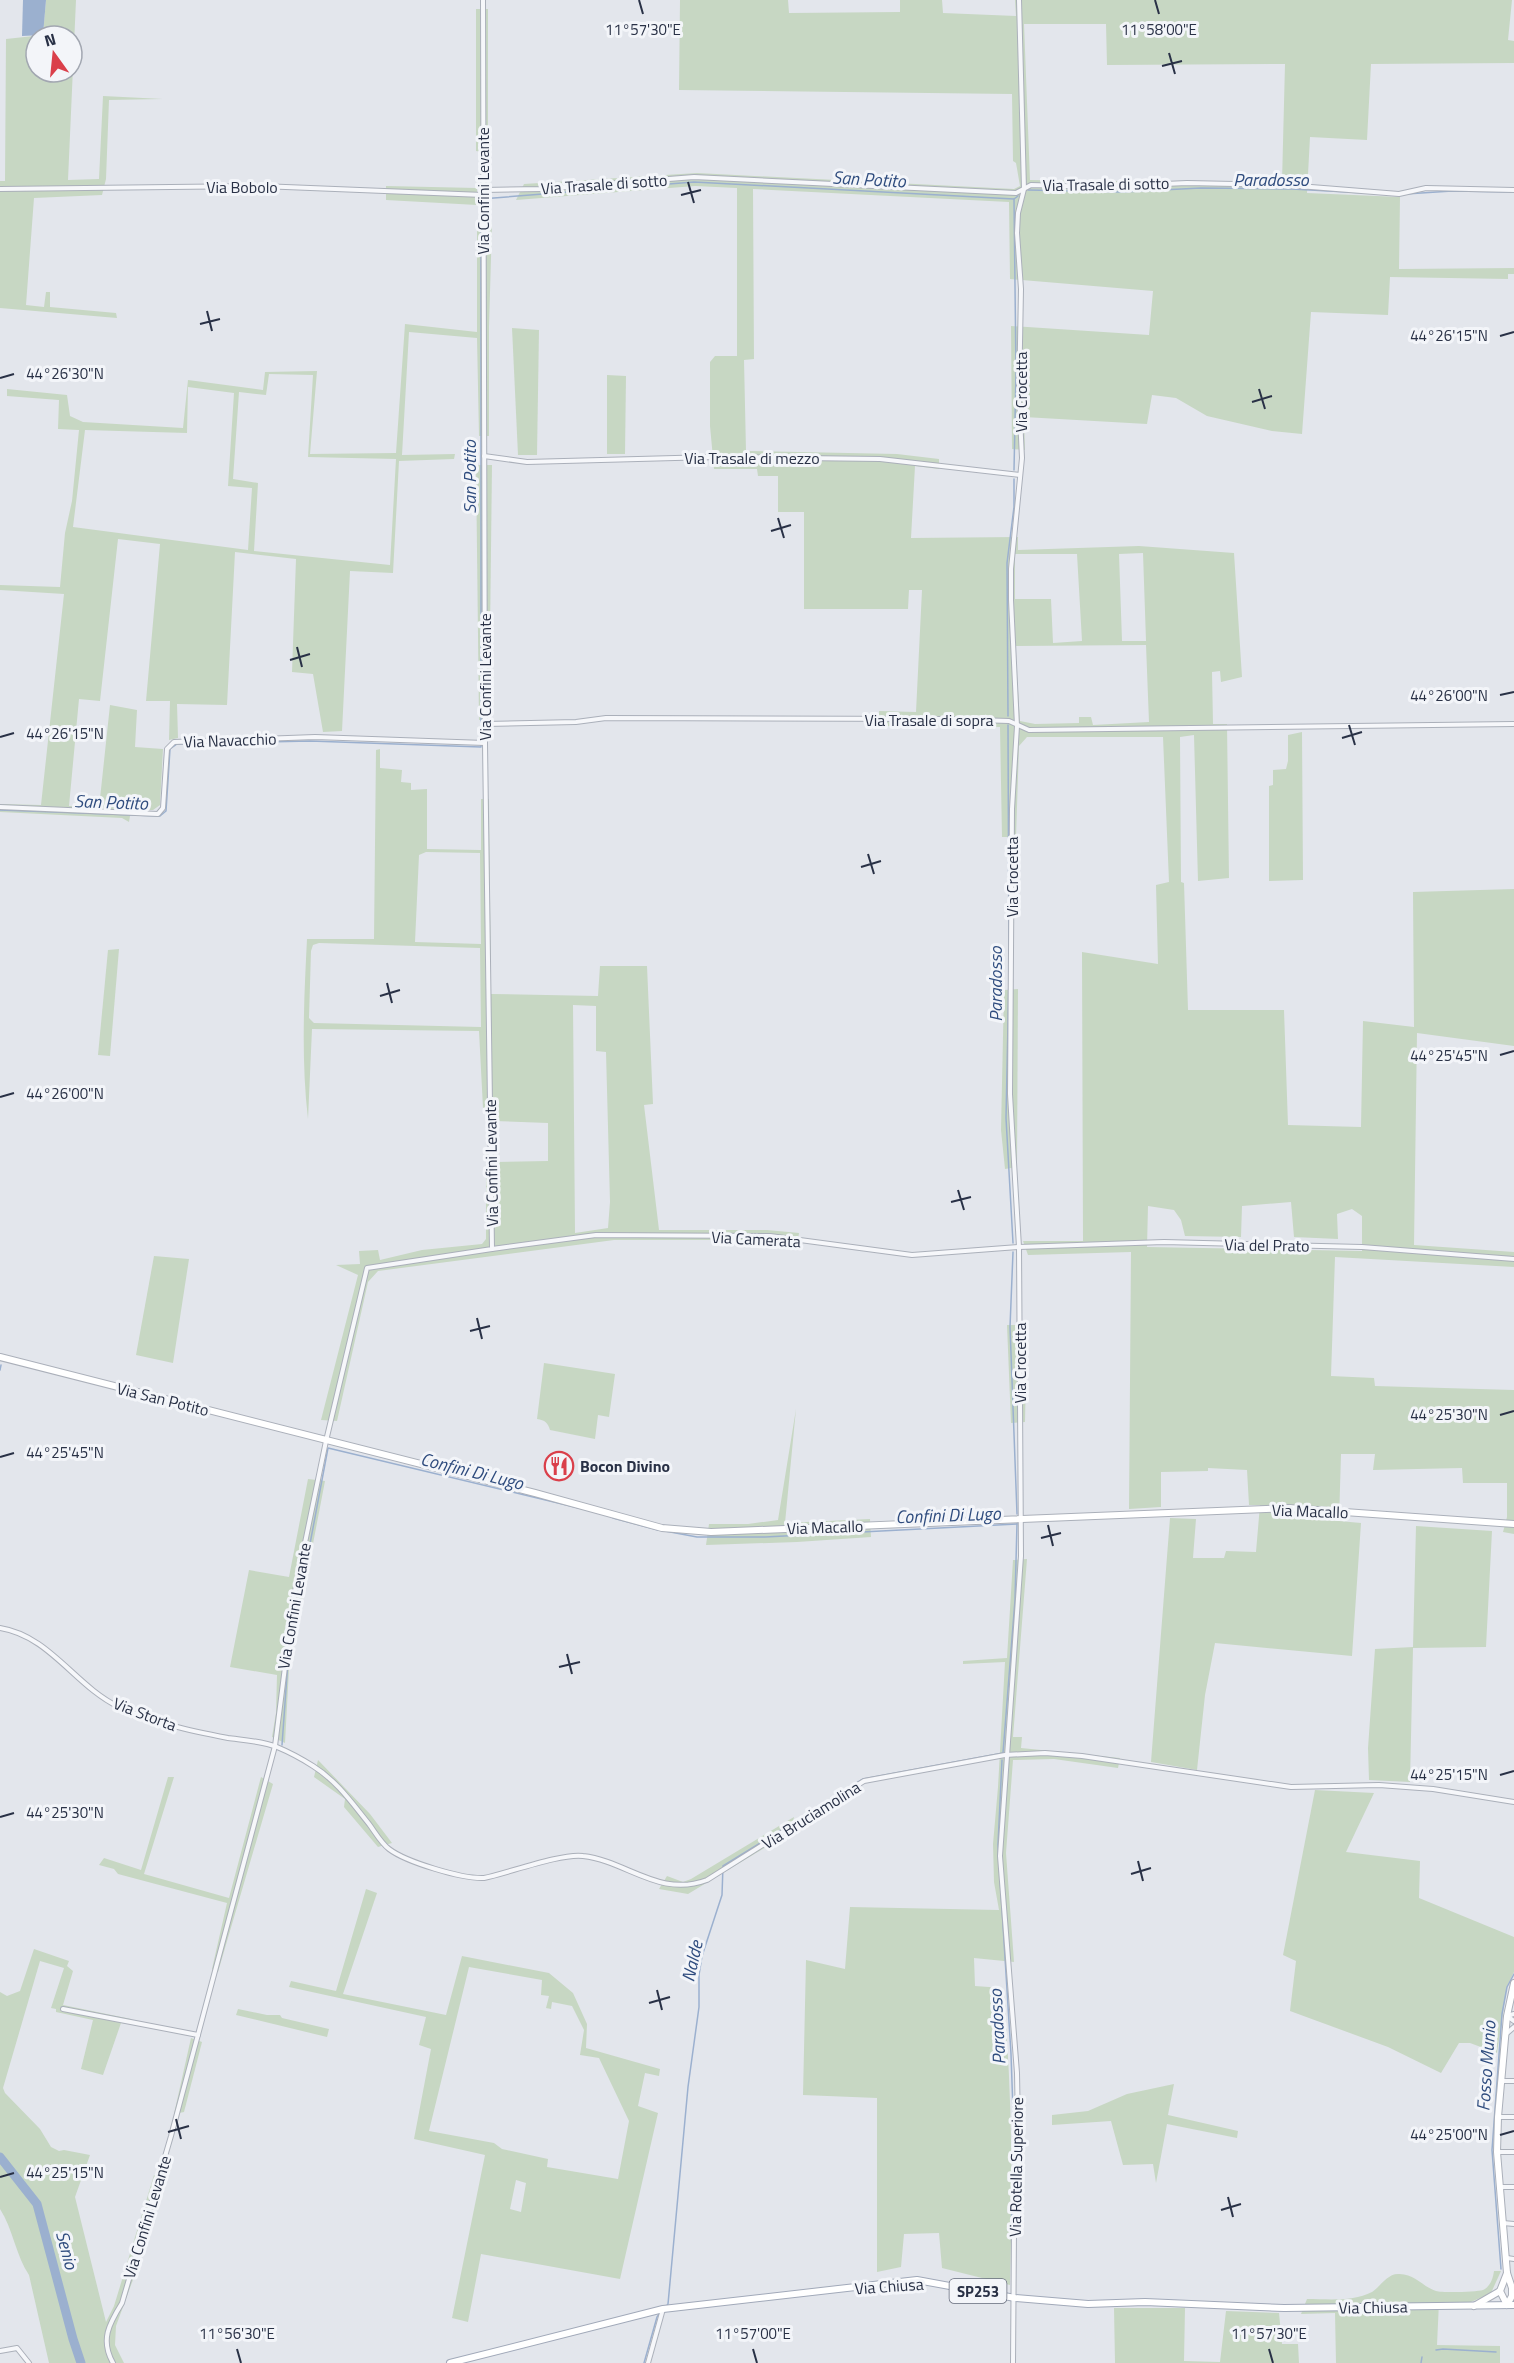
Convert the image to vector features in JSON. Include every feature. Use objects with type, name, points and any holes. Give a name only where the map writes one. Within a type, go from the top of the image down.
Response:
[{"type":"street","name":"Via Confini Levante","points":[[113,2363],[105,2337],[108,2326],[122,2303],[171,2136],[275,1746],[294,1596],[326,1441],[367,1268],[492,1249],[485,743],[483,0]]},
{"type":"street","name":"Via Crocetta","points":[[1005,1755],[1019,1589],[1020,1518],[1019,1247],[1010,1094],[1012,809],[1017,726],[1011,636],[1011,569],[1020,475],[1021,289],[1017,233],[1024,189],[1019,0]]},
{"type":"street","name":"Via Trasale di sotto","points":[[483,192],[694,177],[1016,193],[1031,185],[1095,187],[1186,183],[1286,185],[1399,194],[1426,188],[1514,190]]},
{"type":"street","name":"Via Bobolo","points":[[0,189],[261,186],[483,192]]},
{"type":"street","name":"Via Trasale di mezzo","points":[[484,456],[527,462],[712,457],[880,459],[1020,475]]},
{"type":"street","name":"Via Trasale di sopra","points":[[485,724],[576,722],[606,718],[946,719],[1009,721],[1029,730],[1514,724]]},
{"type":"street","name":"Via Navacchio","points":[[0,807],[158,814],[163,808],[167,749],[174,742],[315,737],[485,743]]},
{"type":"street","name":"Via Camerata","points":[[492,1249],[596,1235],[770,1236],[912,1255],[1019,1247]]},
{"type":"street","name":"Via del Prato","points":[[1019,1247],[1164,1242],[1327,1246],[1514,1259]]},
{"type":"street","name":"Via San Potito","points":[[0,1358],[326,1441]]},
{"type":"street","name":"Via Macallo","points":[[326,1441],[535,1492],[662,1528],[711,1532],[1288,1509],[1514,1524]]},
{"type":"street","name":"Via Storta","points":[[0,1628],[14,1630],[31,1638],[46,1648],[92,1691],[119,1707],[191,1731],[275,1746]]},
{"type":"street","name":"Via Bruciamolina","points":[[275,1746],[314,1766],[330,1778],[390,1850],[426,1865],[459,1876],[484,1878],[581,1856],[657,1882],[680,1887],[693,1886],[707,1880],[864,1782],[1005,1755],[1045,1753],[1073,1755],[1291,1786],[1379,1785],[1433,1789],[1514,1802]]},
{"type":"street","name":"Via Rotella Superiore","points":[[1005,1755],[1000,1856],[1017,2073],[1018,2182],[1014,2230],[1013,2363]]},
{"type":"street","points":[[1474,2306],[1500,2291],[1508,2273],[1510,2258],[1502,2223],[1497,2152],[1501,2081],[1514,1983]]},
{"type":"street","points":[[1511,1994],[1514,2005]]},
{"type":"street","points":[[63,2009],[198,2035]]},
{"type":"street","points":[[1510,2015],[1514,2021]]},
{"type":"street","points":[[1506,2034],[1514,2027]]},
{"type":"street","points":[[1501,2081],[1514,2081]]},
{"type":"street","points":[[1498,2117],[1514,2117]]},
{"type":"street","points":[[1497,2152],[1514,2152]]},
{"type":"street","points":[[1499,2187],[1514,2187]]},
{"type":"street","points":[[1502,2223],[1514,2224]]},
{"type":"street","points":[[1508,2273],[1513,2292],[1510,2305]]},
{"type":"street","name":"Via Chiusa","points":[[450,2363],[663,2309],[917,2280],[1015,2298],[1088,2304],[1145,2302],[1284,2308],[1510,2305]]},
{"type":"street","points":[[1500,2291],[1510,2305]]},
{"type":"street","points":[[648,2363],[663,2309]]},
{"type":"street","points":[[0,2351],[17,2348],[29,2363]]},
{"type":"green space","points":[[46,0],[76,0],[75,24],[44,24]]},
{"type":"green space","points":[[680,0],[788,0],[789,13],[900,12],[900,0],[942,0],[943,13],[1016,16],[1015,0],[1512,0],[1508,40],[1514,41],[1514,63],[1371,64],[1367,140],[1310,137],[1307,193],[1400,197],[1399,269],[1514,268],[1514,274],[1508,274],[1508,279],[1390,277],[1388,315],[1311,312],[1302,434],[1272,431],[1207,416],[1176,398],[1152,395],[1147,424],[1024,417],[1025,450],[1012,449],[1011,326],[1149,335],[1153,291],[1010,279],[1009,202],[753,189],[754,359],[744,360],[746,451],[897,454],[939,459],[939,469],[915,466],[911,538],[1018,537],[1018,550],[1139,546],[1234,553],[1242,677],[1221,682],[1220,671],[1212,672],[1213,724],[1227,724],[1229,878],[1198,881],[1194,735],[1180,737],[1181,882],[1184,883],[1188,1010],[1284,1010],[1288,1125],[1361,1127],[1363,1021],[1414,1027],[1413,892],[1514,889],[1514,1046],[1417,1033],[1414,1245],[1514,1252],[1514,1267],[1335,1257],[1331,1376],[1374,1378],[1375,1386],[1514,1390],[1514,1534],[1503,1532],[1507,1517],[1507,1483],[1463,1483],[1462,1468],[1373,1470],[1375,1454],[1341,1454],[1339,1521],[1361,1523],[1352,1656],[1215,1643],[1205,1695],[1197,1770],[1151,1762],[1170,1518],[1196,1519],[1193,1558],[1224,1558],[1226,1551],[1256,1552],[1260,1505],[1249,1505],[1247,1470],[1208,1468],[1208,1471],[1161,1472],[1161,1507],[1129,1509],[1131,1252],[1028,1255],[1023,1241],[1083,1241],[1082,952],[1158,964],[1156,885],[1169,882],[1163,737],[1027,737],[1019,746],[1016,837],[1002,837],[1000,727],[879,726],[879,711],[916,712],[922,590],[909,590],[908,609],[804,609],[804,512],[778,512],[778,476],[758,476],[757,469],[714,469],[710,426],[710,362],[715,356],[737,356],[737,188],[695,186],[516,200],[524,184],[697,173],[1014,189],[1020,186],[1016,163],[1013,161],[1012,94],[679,90]],"holes":[[[1024,24],[1106,24],[1107,65],[1285,64],[1282,182],[1030,180]],[[1143,553],[1146,641],[1122,641],[1119,554]],[[1015,554],[1077,554],[1082,641],[1053,643],[1051,599],[1015,599]],[[1146,645],[1149,722],[1093,725],[1091,717],[1079,717],[1079,723],[1035,724],[1020,721],[1015,646]],[[1291,1202],[1294,1237],[1338,1239],[1337,1214],[1352,1209],[1362,1216],[1362,1251],[1147,1247],[1148,1206],[1174,1210],[1181,1220],[1185,1236],[1241,1237],[1242,1206]]]},
{"type":"green space","points":[[476,9],[488,9],[488,153],[476,151]]},
{"type":"green space","points":[[24,37],[24,84],[72,84],[68,180],[99,179],[103,96],[163,99],[109,100],[106,179],[102,195],[34,198],[26,305],[44,307],[46,292],[50,292],[50,307],[116,313],[117,318],[0,308],[0,181],[5,181],[6,39]]},
{"type":"green space","points":[[386,186],[477,188],[477,205],[386,200]]},
{"type":"green space","points":[[477,222],[492,223],[489,436],[479,436],[477,338],[409,332],[402,455],[455,454],[454,459],[399,461],[393,573],[350,571],[342,731],[323,732],[313,674],[292,672],[296,559],[235,552],[227,705],[177,704],[178,738],[169,740],[170,701],[146,701],[160,544],[118,539],[100,701],[79,699],[69,806],[99,808],[110,705],[137,710],[135,747],[163,749],[160,805],[153,810],[131,810],[129,822],[122,818],[0,812],[0,804],[41,805],[64,594],[0,590],[0,585],[60,587],[79,430],[58,429],[59,400],[7,396],[7,389],[67,395],[70,416],[83,422],[183,428],[188,380],[263,390],[265,372],[317,371],[310,454],[396,453],[405,324],[477,332]],"holes":[[[269,374],[313,375],[308,457],[396,459],[390,565],[254,551],[258,483],[233,479],[239,392],[266,395]],[[188,387],[234,393],[228,486],[252,488],[248,550],[73,527],[85,430],[187,433]]]},
{"type":"green space","points":[[512,328],[539,330],[537,455],[518,455]]},
{"type":"green space","points":[[607,375],[626,376],[625,454],[607,454]]},
{"type":"green space","points":[[476,465],[492,465],[489,719],[479,720]]},
{"type":"green space","points":[[1302,732],[1303,880],[1269,881],[1269,786],[1273,785],[1273,770],[1286,769],[1288,735]]},
{"type":"green space","points":[[380,749],[380,768],[402,770],[401,782],[411,783],[411,790],[427,789],[427,849],[481,850],[481,799],[489,799],[491,994],[598,996],[600,966],[647,966],[653,1104],[644,1105],[659,1230],[767,1230],[799,1233],[797,1246],[746,1240],[614,1240],[378,1271],[368,1282],[337,1421],[321,1420],[358,1275],[336,1265],[360,1264],[359,1251],[378,1250],[380,1260],[422,1250],[482,1244],[486,1239],[486,1152],[493,1152],[495,1162],[548,1161],[548,1123],[494,1121],[494,1109],[483,1108],[479,1031],[312,1029],[308,1119],[304,1052],[307,939],[374,939],[376,750]],"holes":[[[426,852],[480,853],[481,944],[415,942],[419,855]],[[319,943],[480,948],[481,1027],[314,1023],[309,1018],[313,945]],[[573,1005],[596,1006],[596,1051],[606,1052],[610,1202],[608,1228],[575,1233]]]},
{"type":"green space","points":[[119,949],[110,1056],[98,1055],[108,950]]},
{"type":"green space","points":[[1018,989],[1017,1167],[1005,1169],[1001,1130],[1004,990]]},
{"type":"green space","points":[[154,1256],[189,1259],[173,1363],[136,1355]]},
{"type":"green space","points":[[1007,1325],[1027,1325],[1025,1422],[1011,1423]]},
{"type":"green space","points":[[544,1363],[615,1374],[609,1417],[598,1415],[595,1439],[550,1430],[546,1422],[537,1419]]},
{"type":"green space","points":[[796,1409],[785,1523],[870,1519],[871,1537],[706,1545],[709,1524],[748,1524],[778,1520]]},
{"type":"green space","points":[[308,1479],[325,1481],[289,1669],[285,1743],[272,1737],[276,1713],[277,1675],[230,1667],[249,1570],[289,1577]]},
{"type":"green space","points":[[1416,1526],[1492,1531],[1486,1647],[1413,1648],[1410,1782],[1369,1780],[1368,1748],[1375,1649],[1413,1647]]},
{"type":"green space","points":[[1027,1559],[1013,1737],[1022,1737],[1021,1748],[1120,1758],[1118,1768],[1054,1759],[1013,1760],[1006,1853],[1014,1962],[974,1958],[975,1986],[1003,1988],[1011,2136],[1010,2285],[942,2268],[939,2233],[904,2234],[901,2267],[877,2272],[877,2098],[803,2095],[806,1960],[845,1969],[850,1907],[999,1910],[994,1882],[993,1844],[1005,1662],[963,1664],[963,1661],[1007,1658],[1013,1560]]},
{"type":"green space","points":[[318,1760],[370,1814],[392,1843],[378,1847],[344,1807],[345,1799],[314,1777]]},
{"type":"green space","points":[[168,1777],[174,1777],[144,1874],[229,1898],[261,1777],[273,1784],[218,1972],[212,1969],[227,1903],[118,1874],[114,1869],[99,1865],[104,1858],[141,1870]]},
{"type":"green space","points":[[1315,1790],[1374,1793],[1346,1852],[1420,1861],[1419,1898],[1514,1937],[1514,1972],[1507,1986],[1497,2053],[1470,2043],[1459,2043],[1441,2073],[1388,2047],[1290,2011],[1296,1961],[1283,1955]]},
{"type":"green space","points":[[794,1817],[791,1832],[688,1894],[659,1889],[667,1876],[683,1882],[691,1879]]},
{"type":"green space","points":[[366,1889],[377,1893],[343,1994],[446,2015],[462,1956],[549,1973],[573,1993],[587,2024],[586,2048],[660,2069],[659,2076],[645,2073],[638,2106],[658,2113],[620,2279],[481,2254],[468,2322],[452,2318],[485,2155],[414,2139],[431,2049],[419,2045],[426,2017],[289,1987],[291,1981],[336,1991]],"holes":[[[469,1967],[542,1980],[541,1995],[549,1996],[546,2008],[551,2009],[552,2002],[572,2006],[584,2030],[580,2055],[599,2058],[629,2121],[618,2179],[547,2167],[548,2159],[502,2149],[494,2143],[429,2131]],[[516,2180],[526,2183],[521,2212],[510,2209]]]},
{"type":"green space","points":[[34,1949],[69,1961],[67,1966],[73,1971],[63,2005],[131,2019],[129,2024],[121,2023],[103,2075],[81,2069],[93,2020],[56,2012],[56,2009],[51,2008],[64,1968],[40,1961],[3,2088],[5,2093],[40,2129],[51,2147],[59,2151],[90,2155],[75,2197],[106,2322],[114,2306],[154,2175],[163,2177],[134,2277],[116,2326],[115,2345],[124,2363],[49,2363],[29,2275],[0,2209],[0,1992],[7,1996],[20,1991]]},
{"type":"green space","points":[[238,2009],[267,2015],[280,2015],[282,2018],[329,2029],[327,2037],[236,2015]]},
{"type":"green space","points":[[191,2038],[202,2042],[184,2112],[174,2114]]},
{"type":"green space","points":[[1174,2084],[1168,2115],[1238,2131],[1237,2138],[1167,2124],[1156,2183],[1153,2164],[1123,2165],[1111,2121],[1052,2125],[1052,2115],[1088,2111],[1127,2094]]},
{"type":"green space","points":[[1494,2271],[1501,2271],[1491,2293],[1471,2302],[1439,2302],[1437,2345],[1500,2346],[1500,2363],[1336,2363],[1335,2313],[1301,2314],[1307,2299],[1340,2299],[1365,2295],[1394,2275],[1404,2274],[1436,2291],[1460,2292],[1483,2290],[1490,2284]]},
{"type":"green space","points":[[1114,2308],[1185,2308],[1184,2361],[1220,2362],[1226,2311],[1279,2313],[1282,2344],[1298,2344],[1299,2363],[1115,2363]]},
{"type":"water","points":[[23,0],[46,0],[44,24],[24,24],[24,36],[22,36]]},
{"type":"waterway","name":"San Potito","points":[[0,810],[160,816],[166,811],[170,749],[177,744],[310,741],[481,747],[481,199],[694,182],[1014,199]]},
{"type":"waterway","name":"Paradosso","points":[[1028,190],[1122,192],[1201,188],[1365,193]]},
{"type":"waterway","name":"Paradosso","points":[[1406,194],[1452,191],[1512,192]]},
{"type":"waterway","name":"Paradosso","points":[[1014,470],[1016,372],[1014,199],[1018,196]]},
{"type":"waterway","name":"Paradosso","points":[[1008,716],[1007,563],[1014,507],[1014,479]]},
{"type":"waterway","name":"Paradosso","points":[[1008,725],[1009,976],[1006,1118],[1013,1243]]},
{"type":"waterway","name":"Paradosso","points":[[1013,1252],[1010,1327],[1017,1514]]},
{"type":"waterway","name":"San Potito","points":[[0,1370],[1,1365]]},
{"type":"waterway","name":"Confini Di Lugo","points":[[282,1745],[288,1661],[328,1448],[583,1509]]},
{"type":"waterway","name":"Confini Di Lugo","points":[[613,1518],[658,1530]]},
{"type":"waterway","name":"Paradosso","points":[[1003,1753],[1015,1600],[1017,1523]]},
{"type":"waterway","name":"Confini Di Lugo","points":[[665,1531],[697,1537],[765,1537],[1017,1524]]},
{"type":"waterway","name":"Nalde","points":[[666,2307],[688,2087],[699,2007],[699,1975],[702,1956],[722,1895],[723,1866],[863,1779],[1003,1753]]},
{"type":"waterway","name":"Paradosso","points":[[1002,1760],[998,1845],[1011,2054],[1015,2168],[1011,2224],[1012,2250]]},
{"type":"waterway","name":"Fosso Munio","points":[[1501,2269],[1492,2150],[1502,2014],[1507,1987],[1514,1974]]},
{"type":"waterway","name":"Senio","points":[[0,2157],[37,2204],[81,2363]]},
{"type":"waterway","name":"Nalde","points":[[644,2363],[660,2313]]},
{"type":"waterway","name":"Fosso Munio","points":[[1436,2350],[1496,2352]]},
{"type":"waterway","name":"Fosso Munio","points":[[1421,2363],[1422,2357]]},
{"type":"place","name":"Bocon Divino","points":[[559,1466]]}]
